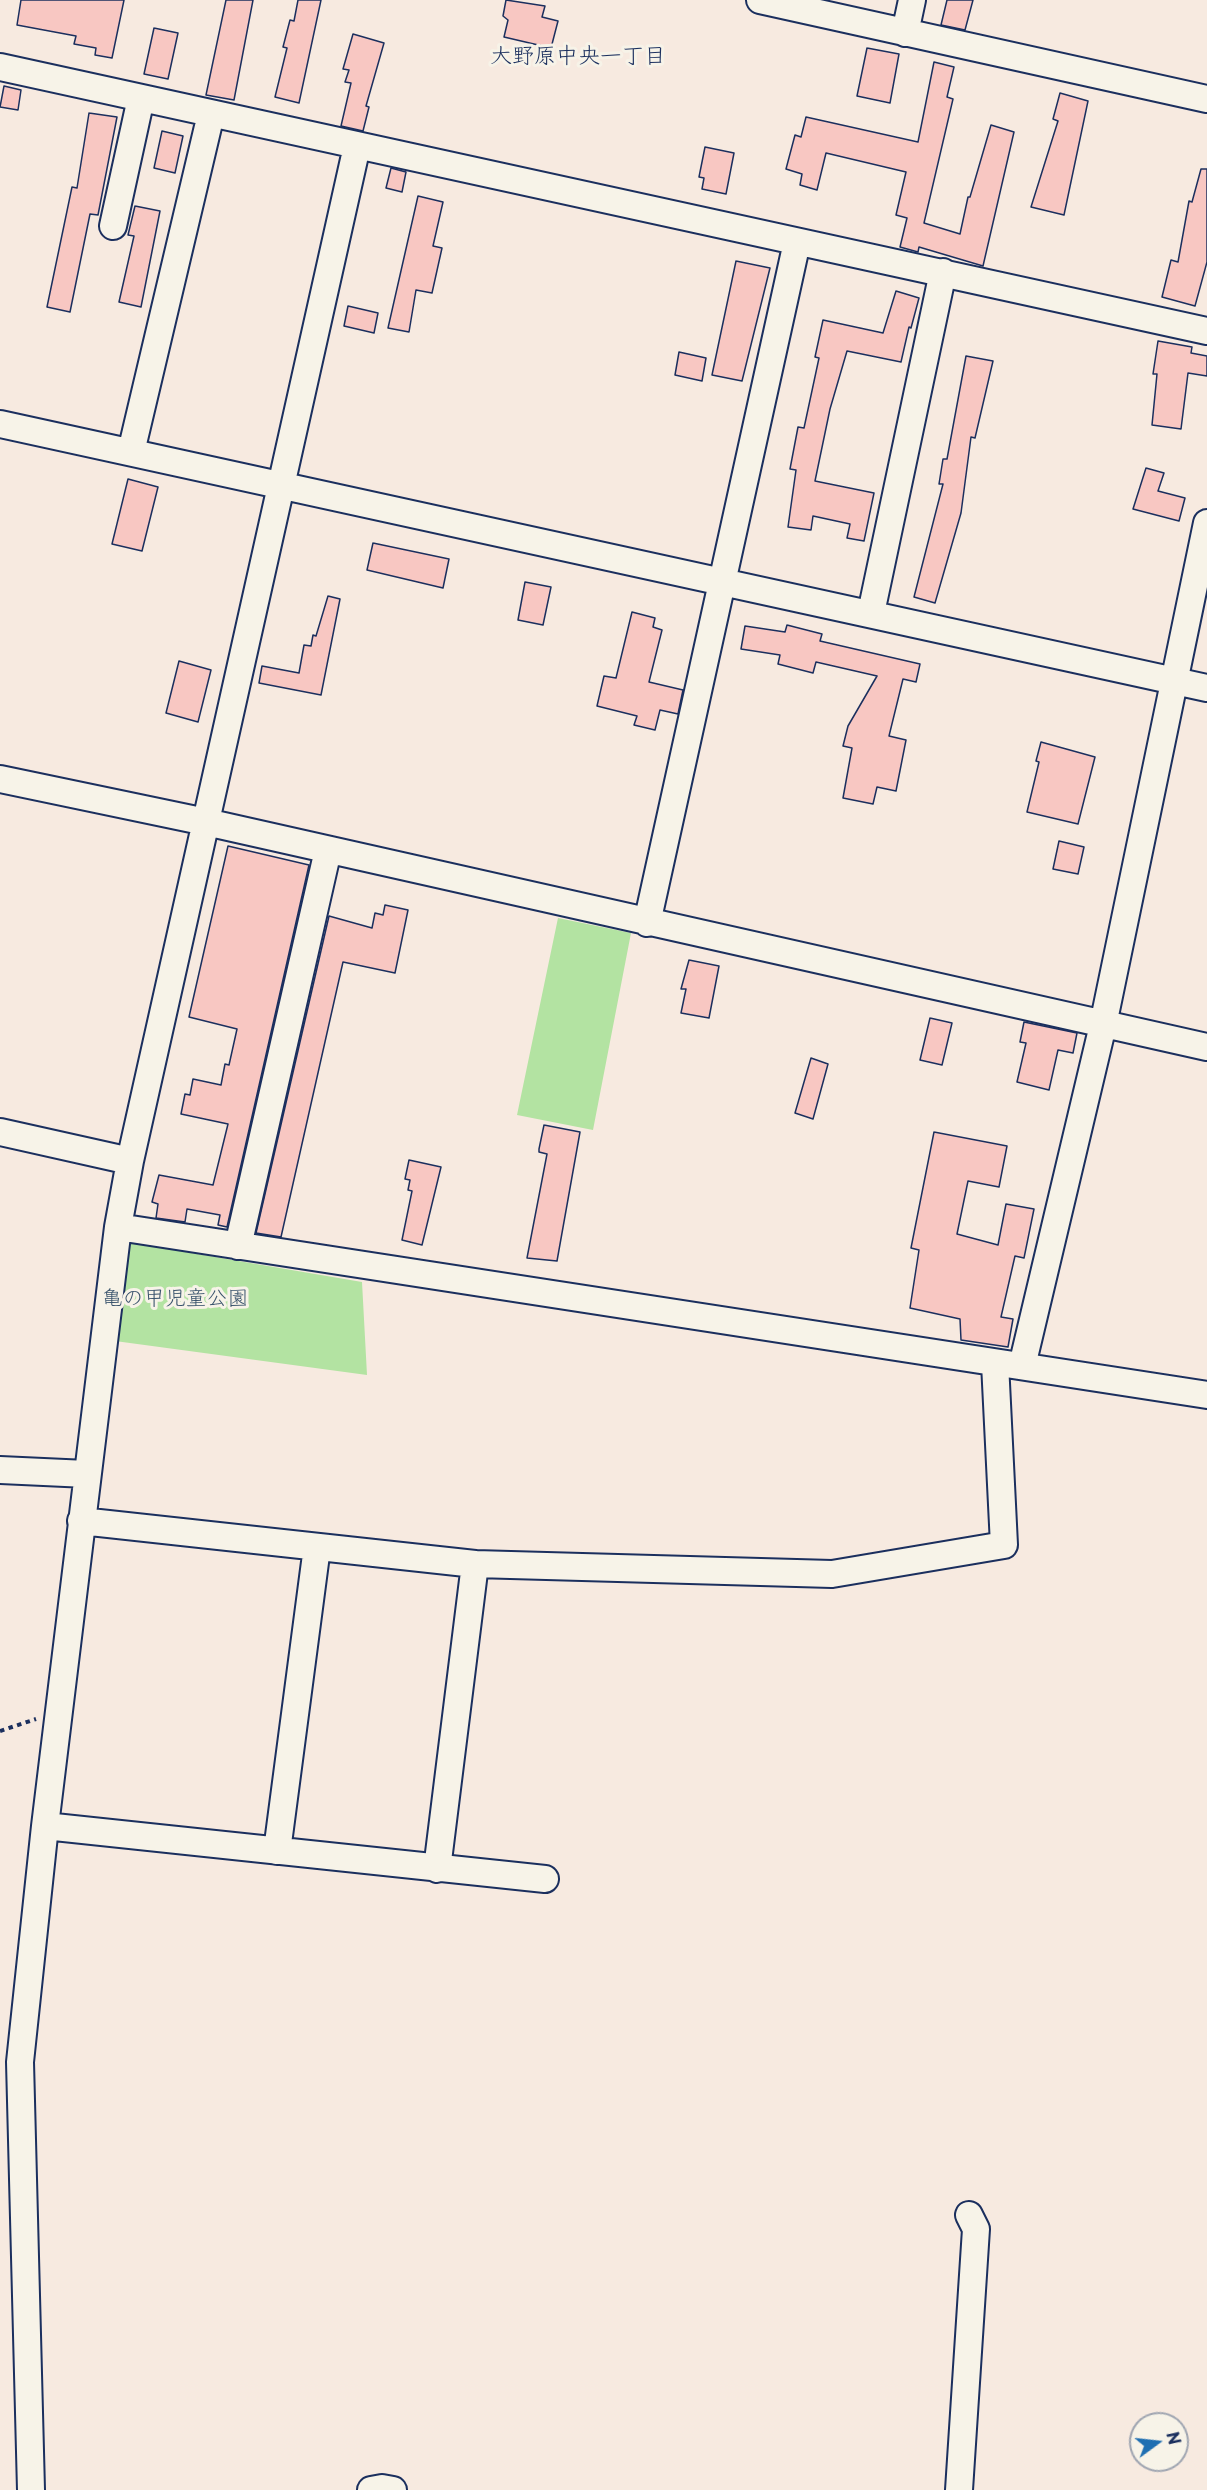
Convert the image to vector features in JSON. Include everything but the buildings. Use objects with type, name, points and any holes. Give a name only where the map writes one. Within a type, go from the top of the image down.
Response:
[{"type":"street","points":[[760,0],[1207,99]]},
{"type":"street","points":[[905,33],[912,0]]},
{"type":"street","points":[[0,67],[1207,331]]},
{"type":"street","points":[[113,226],[141,98]]},
{"type":"street","points":[[131,452],[211,114]]},
{"type":"street","points":[[31,2490],[21,2062],[58,1712],[118,1227],[130,1161],[357,146]]},
{"type":"street","points":[[647,923],[797,242]]},
{"type":"street","points":[[870,613],[943,272]]},
{"type":"street","points":[[0,424],[1207,688]]},
{"type":"street","points":[[1022,1366],[1103,1025],[1207,523]]},
{"type":"street","points":[[0,779],[206,822],[647,923],[836,962],[1207,1047]]},
{"type":"street","points":[[238,1246],[328,850]]},
{"type":"street","points":[[0,1132],[130,1161]]},
{"type":"street","points":[[118,1227],[1207,1395]]},
{"type":"street","points":[[81,1521],[474,1564],[832,1574],[1004,1545],[995,1363]]},
{"type":"street","points":[[0,1470],[87,1474]]},
{"type":"street","points":[[277,1851],[317,1547]]},
{"type":"street","points":[[437,1869],[474,1564]]},
{"type":"street","points":[[45,1826],[545,1879]]},
{"type":"street","points":[[959,2490],[976,2229],[969,2215]]},
{"type":"street","points":[[371,2490],[382,2488],[393,2490]]},
{"type":"path","points":[[0,1731],[58,1712]]},
{"type":"green space","points":[[558,918],[631,933],[593,1130],[517,1115]]},
{"type":"green space","name":"亀の甲児童公園","points":[[127,1242],[362,1282],[367,1375],[115,1341]]},
{"type":"district","name":"大野原中央一丁目","points":[[578,57]]}]
